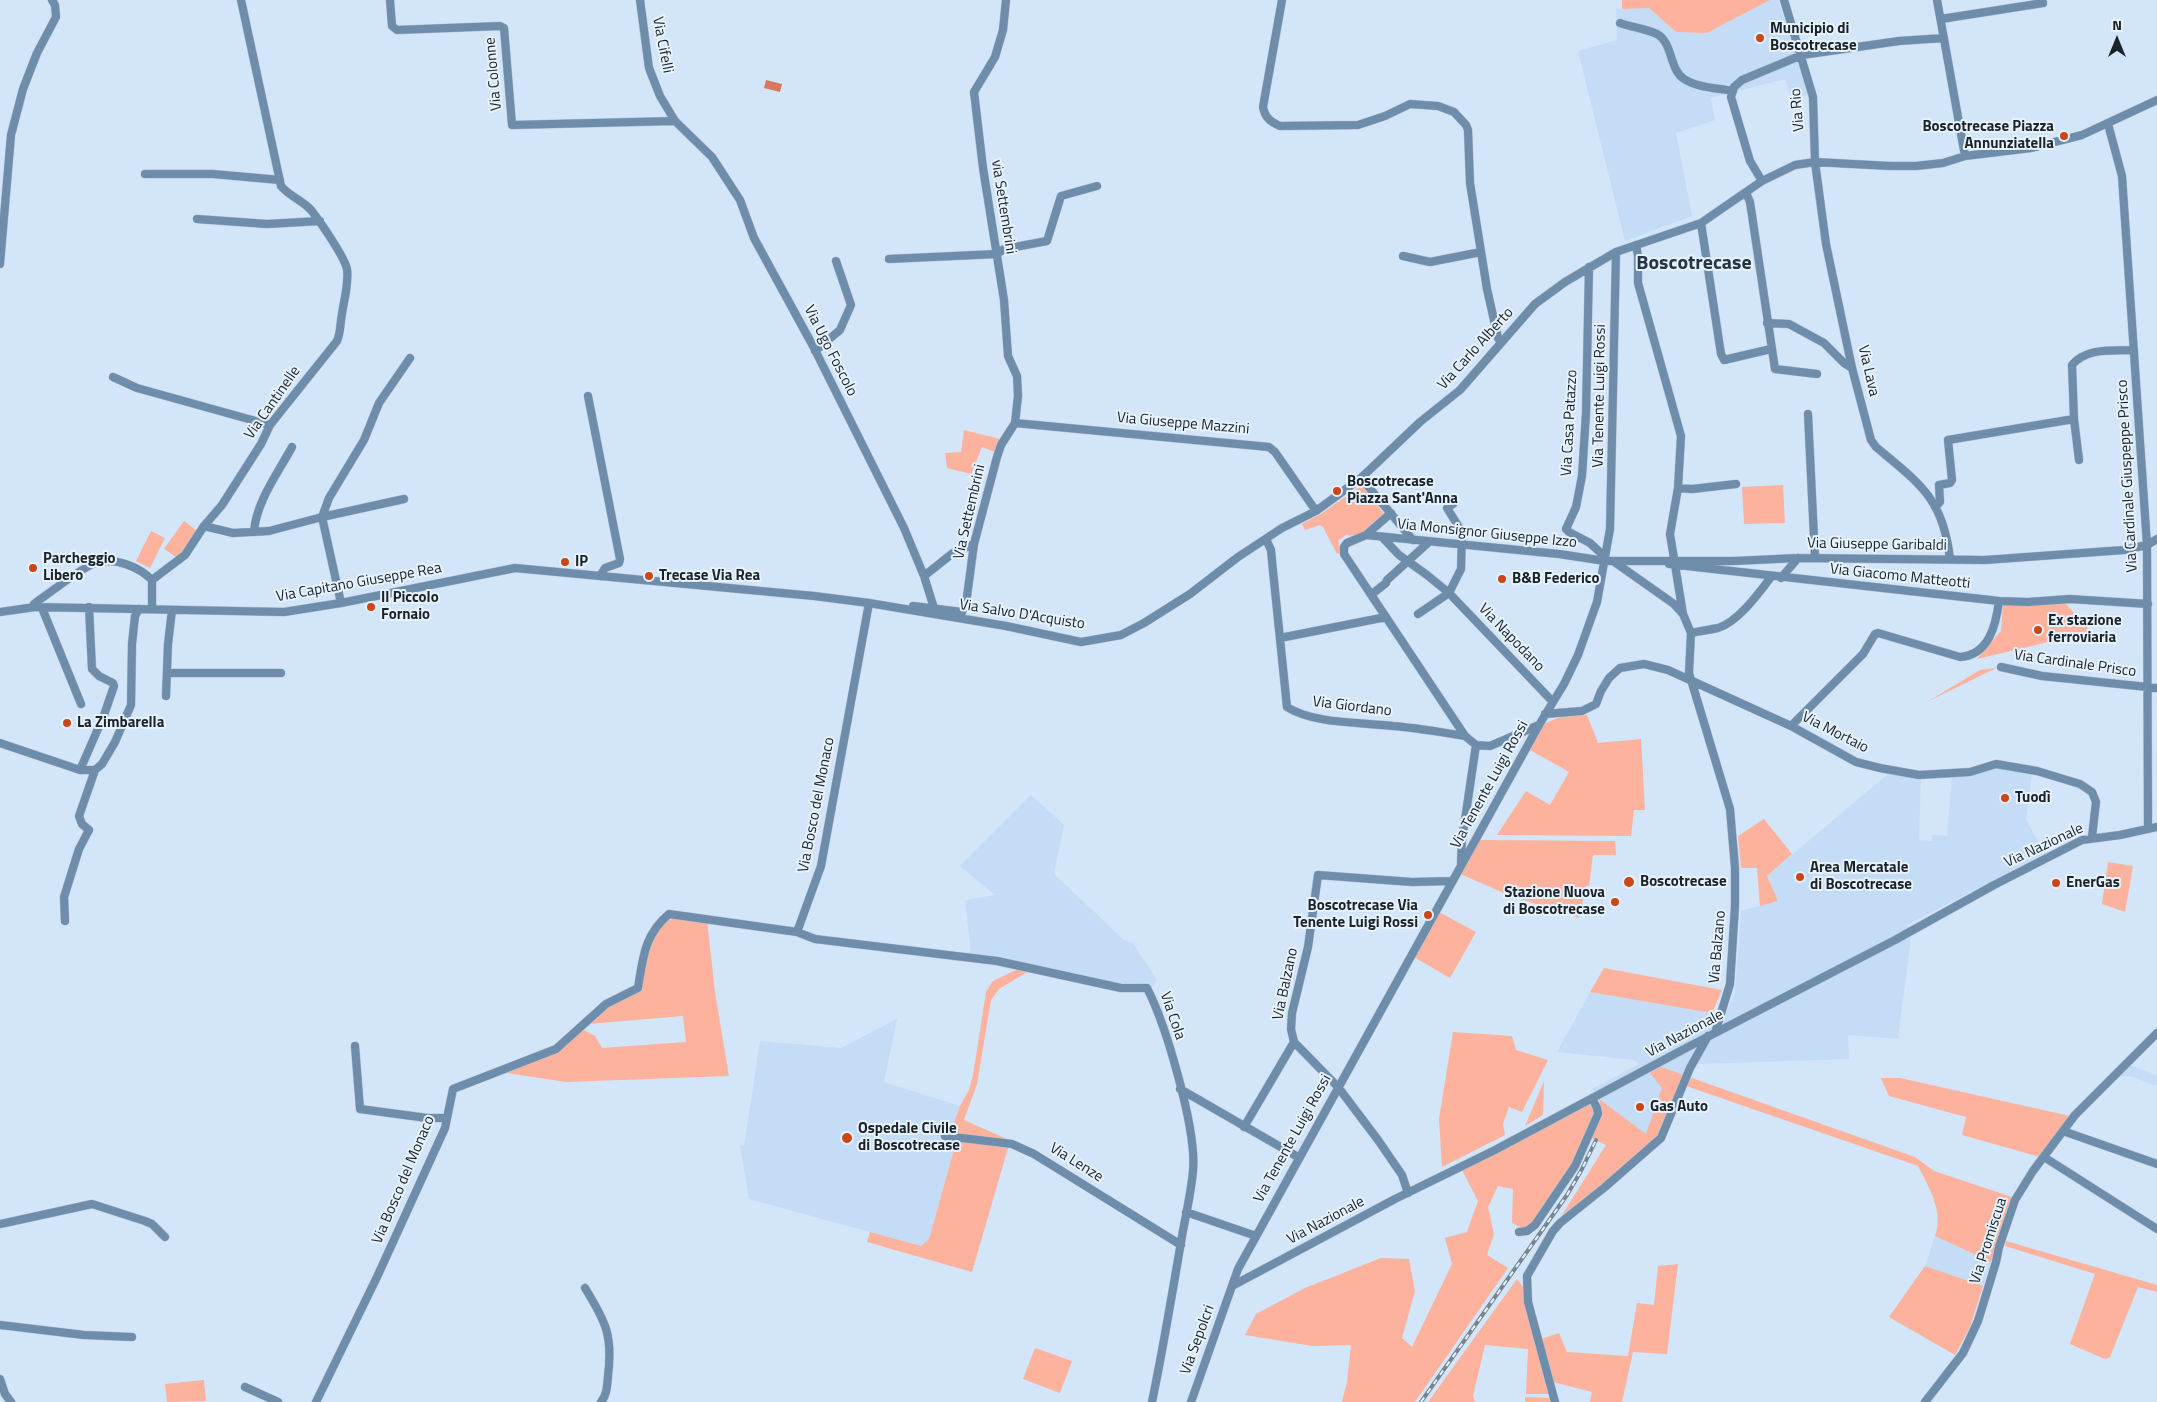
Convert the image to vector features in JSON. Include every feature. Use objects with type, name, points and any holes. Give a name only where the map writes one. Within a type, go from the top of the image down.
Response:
[{"type":"street","points":[[0,264],[10,134],[23,89],[37,52],[56,17],[55,5],[52,0]]},
{"type":"street","points":[[145,174],[213,174],[280,180],[265,102],[241,0]]},
{"type":"street","name":"Via Colonne","points":[[390,0],[392,26],[397,30],[500,26],[504,28],[512,125],[675,121]]},
{"type":"street","name":"Via Cifelli","points":[[640,0],[649,68],[660,96],[675,121]]},
{"type":"street","name":"via Settembrini","points":[[1006,0],[1003,30],[995,57],[974,92],[983,168],[1004,300],[1008,356],[1017,376],[1018,396],[1015,422]]},
{"type":"street","points":[[1282,0],[1264,93],[1263,107],[1266,118],[1280,126],[1349,126],[1373,121],[1410,104],[1438,106],[1454,112],[1466,125],[1468,130],[1470,183],[1492,312],[1501,343]]},
{"type":"street","name":"Via Rio","points":[[1784,0],[1814,97],[1815,162]]},
{"type":"street","points":[[1937,0],[1965,156]]},
{"type":"street","points":[[1941,19],[2043,3],[2042,0]]},
{"type":"street","points":[[1620,23],[1658,35],[1667,46],[1673,64],[1683,79],[1700,85],[1733,91]]},
{"type":"street","points":[[1762,181],[1750,161],[1731,97],[1734,87],[1742,80],[1802,55],[1900,41],[1944,38]]},
{"type":"street","name":"Via Carlo Alberto","points":[[1316,511],[1361,478],[1420,422],[1460,390],[1535,304],[1589,267],[1616,252],[1701,223],[1762,181],[1795,165],[1815,162],[1908,166],[1943,163],[1965,156],[2031,148],[2082,135],[2157,100]]},
{"type":"street","name":"Via Ugo Foscolo","points":[[675,121],[712,157],[740,200],[754,238],[815,351],[904,528],[924,576],[934,608]]},
{"type":"street","name":"Via Cardinale Giuspeppe Prisco","points":[[2108,124],[2122,176],[2147,545],[2148,829]]},
{"type":"street","name":"Via Lava","points":[[1815,162],[1826,244],[1852,368],[1871,440],[1876,447],[1919,484],[1932,500],[1947,538],[1950,559]]},
{"type":"street","name":"Via Cantinelle","points":[[152,580],[185,554],[204,526],[222,505],[261,444],[270,425],[339,337],[347,287],[347,268],[320,221],[301,200],[285,191],[280,180]]},
{"type":"street","points":[[889,259],[997,254],[1004,249],[1047,241],[1061,196],[1097,186]]},
{"type":"street","points":[[1746,193],[1750,202],[1774,369],[1817,374]]},
{"type":"street","points":[[198,219],[267,224],[320,221]]},
{"type":"street","points":[[1701,223],[1721,354],[1724,360],[1771,349]]},
{"type":"street","points":[[1636,245],[1638,282],[1681,436],[1678,488],[1671,524],[1674,563],[1683,614],[1691,633],[1718,628],[1728,624],[1755,598],[1771,577]]},
{"type":"street","points":[[1403,256],[1430,262],[1482,252]]},
{"type":"street","name":"Via Tenente Luigi Rossi","points":[[1232,1286],[1238,1269],[1298,1157],[1545,714],[1564,684],[1578,655],[1598,602],[1608,559],[1610,529],[1616,252]]},
{"type":"street","points":[[815,351],[840,330],[851,304],[836,261]]},
{"type":"street","name":"Via Casa Patazzo","points":[[1589,267],[1586,414],[1582,476],[1576,507],[1566,529],[1590,543],[1608,559]]},
{"type":"street","points":[[1767,323],[1789,324],[1824,343],[1844,363],[1852,368]]},
{"type":"street","points":[[2079,460],[2074,419],[2072,365],[2077,359],[2094,352],[2134,350]]},
{"type":"street","points":[[341,603],[322,517],[329,498],[364,440],[379,403],[410,358]]},
{"type":"street","points":[[113,378],[136,388],[270,425]]},
{"type":"street","points":[[588,396],[620,559],[618,563],[605,568],[600,576]]},
{"type":"street","points":[[1808,414],[1815,558]]},
{"type":"street","points":[[1935,507],[1940,502],[1939,485],[1950,483],[1952,480],[1948,440],[2074,419]]},
{"type":"street","name":"Via Giuseppe Mazzini","points":[[1015,422],[1269,447],[1275,452],[1316,511]]},
{"type":"street","name":"Via Settembrini","points":[[962,612],[966,604],[974,544],[996,457],[1015,422]]},
{"type":"street","points":[[254,532],[255,520],[261,506],[292,448]]},
{"type":"street","points":[[1361,478],[1413,540]]},
{"type":"street","points":[[1678,488],[1692,489],[1736,484]]},
{"type":"street","points":[[204,526],[233,533],[269,531],[404,499]]},
{"type":"street","points":[[1418,614],[1448,592],[1461,569],[1462,532],[1447,508],[1453,504]]},
{"type":"street","name":"Via Salvo D'Acquisto","points":[[869,603],[1046,634],[1081,642],[1121,635],[1190,594],[1238,557],[1266,539],[1316,511]]},
{"type":"street","points":[[1391,513],[1366,534],[1347,543],[1344,547],[1344,554],[1465,736],[1476,745],[1490,746],[1539,725]]},
{"type":"street","name":"Via Monsignor Giuseppe Izzo","points":[[1366,534],[1608,559]]},
{"type":"street","name":"Via Napodano","points":[[1382,537],[1408,562],[1448,592],[1553,702]]},
{"type":"street","name":"Via Giordano","points":[[1266,539],[1271,550],[1287,707],[1295,712],[1320,718],[1465,736]]},
{"type":"street","name":"Via Giuseppe Garibaldi","points":[[1674,563],[1798,558],[1985,560],[2124,550],[2147,545],[2157,539]]},
{"type":"street","points":[[1372,594],[1430,542]]},
{"type":"street","points":[[924,576],[953,553],[974,544]]},
{"type":"street","points":[[1780,578],[1798,558]]},
{"type":"street","points":[[1608,559],[1674,604],[1683,614]]},
{"type":"street","name":"Via Giacomo Matteotti","points":[[1608,559],[1674,563],[1771,577],[1999,601],[2028,602],[2070,599],[2148,604]]},
{"type":"street","points":[[81,704],[39,607],[34,604],[86,568],[99,562],[133,566],[152,580],[152,609]]},
{"type":"street","name":"Via Capitano Giuseppe Rea","points":[[0,612],[39,607],[89,607],[284,612],[341,603],[510,568],[531,568],[600,576],[723,586],[869,603]]},
{"type":"street","points":[[869,603],[877,601],[962,612],[962,615],[969,618],[1029,627],[1046,634]]},
{"type":"street","points":[[1791,726],[1863,654],[1874,634],[1878,633],[1960,658],[1970,656],[1981,648],[1992,633],[1996,624],[1999,601]]},
{"type":"street","name":"Via Bosco del Monaco","points":[[316,1402],[377,1277],[445,1128],[453,1089],[556,1049],[606,1004],[638,988],[644,949],[659,922],[669,914],[797,932],[821,866],[869,603]]},
{"type":"street","points":[[80,770],[104,715],[114,686],[113,683],[99,676],[92,669],[89,607]]},
{"type":"street","points":[[65,921],[64,897],[79,849],[90,830],[82,824],[79,816],[95,770],[102,764],[131,705],[132,644],[135,616],[139,609]]},
{"type":"street","points":[[166,696],[168,644],[172,610]]},
{"type":"street","points":[[1280,638],[1386,617]]},
{"type":"street","name":"Via Balzano","points":[[1555,1402],[1528,1302],[1526,1276],[1553,1231],[1560,1223],[1661,1138],[1690,1068],[1712,1035],[1730,984],[1736,906],[1730,809],[1691,681],[1688,665],[1691,633]]},
{"type":"street","name":"Via Mortaio","points":[[1545,714],[1582,710],[1596,704],[1609,678],[1620,668],[1644,664],[1668,670],[1791,726],[1856,762],[1919,774],[1970,772],[1996,764],[2037,771],[2080,784],[2092,792],[2096,802],[2092,837]]},
{"type":"street","name":"Via Cardinale Prisco","points":[[2001,667],[2042,676],[2157,688]]},
{"type":"street","points":[[168,674],[281,674]]},
{"type":"street","points":[[0,743],[80,770],[95,770]]},
{"type":"street","points":[[1461,865],[1462,840],[1476,745]]},
{"type":"street","name":"Via Nazionale","points":[[1232,1286],[1408,1193],[1495,1150],[1895,940],[1999,882],[2082,840],[2092,837],[2120,835],[2157,827]]},
{"type":"street","name":"Via Balzano","points":[[1408,1193],[1402,1175],[1338,1087],[1294,1042],[1291,1029],[1292,1013],[1308,947],[1318,875],[1412,882],[1452,881]]},
{"type":"street","name":"Via Cola","points":[[797,932],[815,939],[996,961],[1121,988],[1147,988],[1157,1007],[1180,1089],[1192,1141],[1193,1170],[1175,1286],[1152,1402]]},
{"type":"street","name":"Via Promiscua","points":[[1925,1402],[1963,1353],[1978,1320],[2015,1200],[2063,1131],[2096,1092],[2157,1033]]},
{"type":"street","points":[[1244,1127],[1294,1042]]},
{"type":"street","points":[[356,1046],[360,1109],[427,1118],[446,1118]]},
{"type":"street","points":[[1180,1089],[1298,1157]]},
{"type":"street","points":[[1519,1232],[1527,1231],[1535,1225],[1575,1166],[1598,1114],[1592,1098]]},
{"type":"street","points":[[2063,1131],[2157,1164]]},
{"type":"street","name":"Via Lenze","points":[[945,1136],[1012,1144],[1034,1154],[1181,1245]]},
{"type":"street","points":[[2044,1157],[2157,1229]]},
{"type":"street","points":[[0,1224],[92,1204],[152,1224],[165,1237]]},
{"type":"street","points":[[1186,1212],[1256,1236]]},
{"type":"street","name":"Via Sepolcri","points":[[1191,1402],[1232,1286]]},
{"type":"street","points":[[585,1288],[604,1320],[609,1337],[611,1353],[607,1386],[605,1397],[600,1402]]},
{"type":"street","points":[[0,1325],[84,1335],[132,1338]]},
{"type":"street","points":[[0,1379],[5,1394],[11,1402]]},
{"type":"street","points":[[245,1388],[278,1402]]},
{"type":"shaded area","points":[[1622,0],[1770,0],[1707,33],[1676,32],[1649,8],[1622,9]]},
{"type":"shaded area","points":[[1770,0],[1778,0],[1809,95],[1791,98],[1785,79],[1711,98],[1715,120],[1676,133],[1692,216],[1625,241],[1578,51],[1617,40],[1616,9],[1649,8],[1676,32],[1707,33]]},
{"type":"shaded area","points":[[766,80],[782,84],[780,92],[764,88]]},
{"type":"shaded area","points":[[964,430],[1000,439],[995,452],[982,447],[971,474],[947,468],[945,453],[961,452]]},
{"type":"shaded area","points":[[1362,485],[1384,514],[1358,536],[1346,535],[1338,541],[1341,552],[1337,554],[1323,527],[1320,525],[1305,530],[1302,524],[1321,514]]},
{"type":"shaded area","points":[[1783,485],[1785,523],[1744,524],[1742,487]]},
{"type":"shaded area","points":[[184,521],[197,531],[178,558],[164,549]]},
{"type":"shaded area","points":[[151,531],[165,538],[150,568],[136,561]]},
{"type":"shaded area","points":[[2066,604],[2091,632],[1977,659],[2001,631],[2003,605]]},
{"type":"shaded area","points":[[1996,668],[1927,702],[1980,670]]},
{"type":"shaded area","points":[[1587,715],[1598,743],[1641,739],[1645,810],[1634,810],[1631,836],[1497,835],[1526,791],[1550,805],[1569,772],[1530,750],[1544,724],[1560,717]]},
{"type":"shaded area","points":[[1996,766],[2032,773],[2026,820],[2045,853],[1907,925],[1911,937],[1898,1039],[1848,1035],[1849,1059],[1698,1064],[1692,1069],[1689,1077],[1662,1088],[1646,1135],[1599,1099],[1592,1089],[1639,1064],[1634,1060],[1557,1052],[1590,992],[1715,1013],[1708,1042],[1735,992],[1741,911],[1777,901],[1767,876],[1888,774],[1921,777],[1919,840],[1932,841],[1932,835],[1947,836],[1952,776]]},
{"type":"shaded area","points":[[1031,795],[1064,825],[1054,874],[1124,940],[1133,943],[1157,980],[1152,987],[1058,972],[1021,962],[971,954],[965,900],[995,895],[960,866]]},
{"type":"shaded area","points":[[1764,819],[1792,854],[1767,876],[1778,901],[1760,906],[1757,868],[1741,868],[1738,836]]},
{"type":"shaded area","points":[[1479,840],[1615,841],[1616,855],[1593,855],[1589,886],[1586,886],[1579,918],[1511,896],[1460,874]]},
{"type":"shaded area","points":[[2108,862],[2133,866],[2125,912],[2102,904]]},
{"type":"shaded area","points":[[1439,912],[1476,932],[1450,978],[1414,957]]},
{"type":"shaded area","points":[[679,917],[707,920],[715,992],[729,1076],[566,1082],[507,1073],[559,1049],[584,1030],[595,1036],[602,1048],[686,1042],[683,1016],[588,1024],[607,1006],[639,989],[646,956],[654,936],[661,927]]},
{"type":"shaded area","points":[[1604,968],[1722,990],[1712,1013],[1590,992]]},
{"type":"shaded area","points":[[1018,969],[1029,971],[999,989],[991,1000],[977,1084],[964,1120],[1007,1139],[989,1139],[951,1132],[960,1106],[969,1090],[973,1075],[986,992],[993,981]]},
{"type":"shaded area","name":"Ospedale Civile di Boscotrecase","points":[[897,1019],[884,1082],[960,1106],[949,1143],[955,1145],[929,1239],[921,1246],[749,1199],[740,1146],[744,1146],[760,1041],[841,1048]]},
{"type":"shaded area","points":[[1453,1032],[1512,1036],[1516,1050],[1548,1060],[1522,1112],[1509,1107],[1503,1124],[1505,1135],[1442,1167],[1439,1119]]},
{"type":"shaded area","points":[[2129,1065],[2157,1075],[2157,1086],[2130,1076],[2116,1077]]},
{"type":"shaded area","points":[[1661,1067],[1684,1075],[1659,1137],[1557,1223],[1606,1145],[1591,1138],[1602,1113],[1599,1099],[1646,1134],[1662,1088],[1650,1073]]},
{"type":"shaded area","points":[[1689,1077],[1915,1157],[1934,1171],[2012,1197],[1991,1262],[1935,1236],[1938,1218],[1934,1200],[1918,1166],[1686,1086]]},
{"type":"shaded area","points":[[1881,1078],[1900,1078],[2070,1116],[2040,1157],[1962,1135],[1966,1117],[1889,1096]]},
{"type":"shaded area","points":[[1544,1081],[1543,1115],[1525,1126]]},
{"type":"shaded area","points":[[1589,1104],[1594,1110],[1585,1141],[1559,1185],[1530,1226],[1524,1229],[1512,1223],[1513,1189],[1498,1186],[1488,1207],[1494,1234],[1487,1255],[1508,1268],[1415,1402],[1342,1402],[1347,1382],[1351,1345],[1313,1346],[1245,1335],[1256,1314],[1305,1288],[1381,1258],[1409,1259],[1415,1291],[1402,1338],[1412,1347],[1452,1264],[1445,1238],[1467,1232],[1478,1201],[1462,1170]]},
{"type":"shaded area","points":[[956,1141],[1008,1148],[972,1272],[867,1242],[870,1232],[921,1246],[929,1239],[955,1146],[949,1144]]},
{"type":"shaded area","points":[[1935,1236],[1991,1262],[1983,1286],[1925,1266]]},
{"type":"shaded area","points":[[2006,1241],[2157,1285],[2157,1292],[2138,1287],[2110,1357],[2105,1359],[2070,1344],[2095,1274],[2005,1246]]},
{"type":"shaded area","points":[[1678,1264],[1667,1354],[1633,1352],[1622,1402],[1590,1402],[1592,1392],[1553,1382],[1541,1339],[1559,1333],[1567,1352],[1628,1356],[1637,1303],[1654,1305],[1658,1266]]},
{"type":"shaded area","points":[[1925,1266],[1983,1286],[1970,1327],[1955,1355],[1889,1317]]},
{"type":"shaded area","points":[[1517,1279],[1523,1287],[1550,1394],[1526,1394],[1528,1349],[1485,1345],[1473,1396],[1475,1402],[1428,1402]]},
{"type":"shaded area","points":[[1035,1348],[1072,1361],[1060,1393],[1023,1379]]},
{"type":"shaded area","points":[[204,1380],[206,1401],[167,1402],[165,1384]]},
{"type":"shaded area","points":[[1525,1397],[1551,1398],[1551,1402],[1525,1402]]},
{"type":"railway","points":[[1421,1402],[1567,1195],[1596,1140]]},
{"type":"place","name":"Municipio di Boscotrecase","points":[[1760,38]]},
{"type":"place","name":"Boscotrecase Piazza Annunziatella","points":[[2064,136]]},
{"type":"place","name":"Boscotrecase Piazza Sant'Anna","points":[[1337,491]]},
{"type":"place","name":"IP","points":[[565,562]]},
{"type":"place","name":"Parcheggio Libero","points":[[33,568]]},
{"type":"place","name":"Trecase Via Rea","points":[[649,576]]},
{"type":"place","name":"B&B Federico","points":[[1502,579]]},
{"type":"place","name":"Il Piccolo Fornaio","points":[[371,607]]},
{"type":"place","name":"Ex stazione ferroviaria","points":[[2038,630]]},
{"type":"place","name":"La Zimbarella","points":[[67,723]]},
{"type":"place","name":"Tuodì","points":[[2005,798]]},
{"type":"place","name":"Area Mercatale di Boscotrecase","points":[[1800,877]]},
{"type":"place","name":"Boscotrecase","points":[[1629,882]]},
{"type":"place","name":"EnerGas","points":[[2056,883]]},
{"type":"place","name":"Stazione Nuova di Boscotrecase","points":[[1615,902]]},
{"type":"place","name":"Boscotrecase Via Tenente Luigi Rossi","points":[[1428,915]]},
{"type":"place","name":"Gas Auto","points":[[1640,1107]]},
{"type":"place","name":"Ospedale Civile di Boscotrecase","points":[[847,1138]]},
{"type":"district","name":"Boscotrecase","points":[[1694,264]]}]
